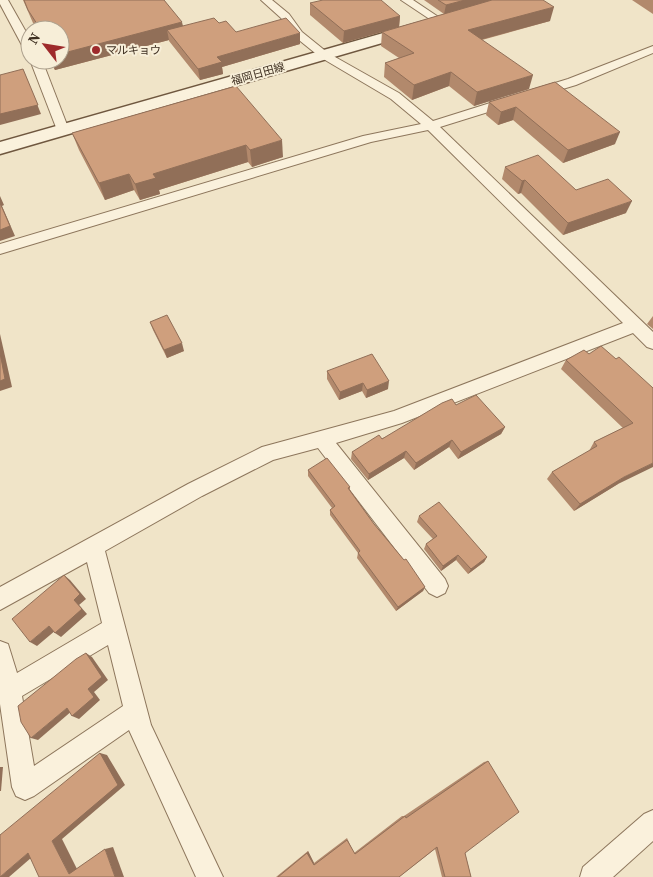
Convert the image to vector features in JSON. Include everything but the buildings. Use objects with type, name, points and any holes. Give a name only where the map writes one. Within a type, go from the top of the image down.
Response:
[{"type":"main road","name":"福岡日田線","points":[[0,148],[460,16]]},
{"type":"street","points":[[3,0],[20,31]]},
{"type":"street","points":[[266,0],[285,16],[298,34],[324,55],[395,96],[431,126],[653,342]]},
{"type":"street","points":[[406,0],[441,22]]},
{"type":"street","points":[[0,249],[368,139],[431,126],[572,82],[653,49]]},
{"type":"street","points":[[40,70],[62,130]]},
{"type":"street","points":[[0,599],[196,490],[270,453],[396,418],[636,325]]},
{"type":"street","points":[[322,439],[437,586]]},
{"type":"street","points":[[94,546],[140,728],[210,877]]},
{"type":"street","points":[[9,691],[115,628]]},
{"type":"street","points":[[0,652],[9,691],[25,787],[136,711]]},
{"type":"street","points":[[592,877],[653,823]]},
{"type":"place","name":"マルキョウ","points":[[96,50]]}]
